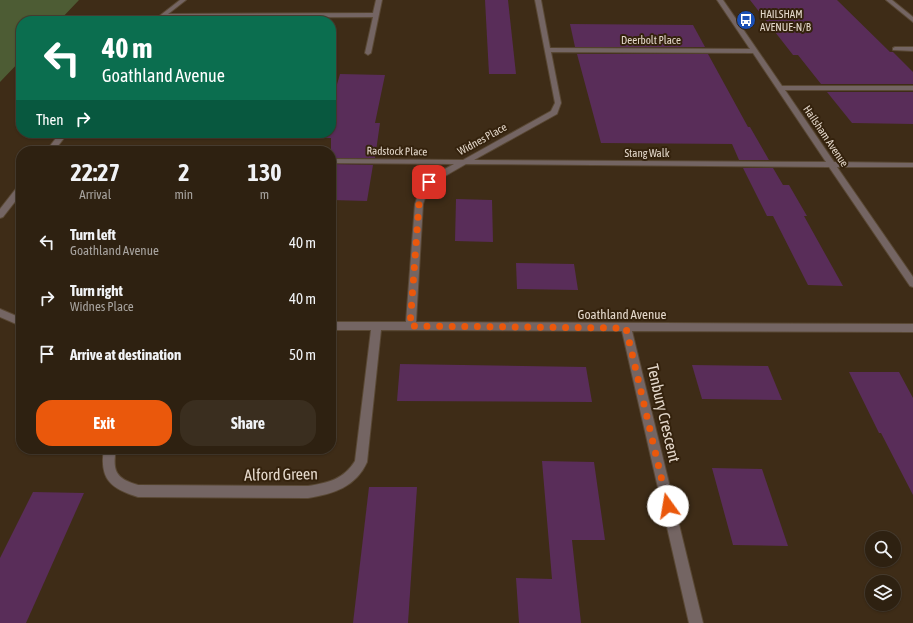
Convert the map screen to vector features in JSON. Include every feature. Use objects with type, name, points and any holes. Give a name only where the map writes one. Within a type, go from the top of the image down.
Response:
[{"type":"street","points":[[163,16],[183,0]]},
{"type":"street","points":[[368,53],[379,0]]},
{"type":"street","name":"Widnes Place","points":[[410,326],[421,195],[429,182],[554,112],[558,103],[538,0]]},
{"type":"street","name":"Hailsham Avenue","points":[[720,0],[913,284]]},
{"type":"street","points":[[889,0],[913,20]]},
{"type":"street","points":[[163,16],[376,15]]},
{"type":"street","points":[[895,49],[913,49]]},
{"type":"street","name":"Deerbolt Place","points":[[548,50],[754,51]]},
{"type":"street","points":[[779,88],[913,88]]},
{"type":"street","points":[[54,146],[60,138]]},
{"type":"street","name":"Radstock Place","points":[[336,161],[462,163]]},
{"type":"street","name":"Stang Walk","points":[[462,163],[913,165]]},
{"type":"street","points":[[0,215],[16,194]]},
{"type":"street","points":[[0,312],[16,320]]},
{"type":"street","name":"Goathland Avenue","points":[[336,326],[913,328]]},
{"type":"street","name":"Alford Green","points":[[109,454],[108,466],[116,483],[138,491],[308,492],[324,490],[338,485],[353,474],[361,462],[376,327]]},
{"type":"street","name":"Tenbury Crescent","points":[[626,328],[696,623]]},
{"type":"green space","points":[[0,0],[79,0],[64,16],[16,16],[16,65],[0,82]]},
{"type":"building","points":[[485,0],[508,0],[516,74],[489,74]]},
{"type":"building","points":[[750,0],[837,0],[890,52],[893,52],[913,72],[913,84],[821,84],[798,55],[793,55]]},
{"type":"building","points":[[570,24],[693,25],[705,47],[575,47]]},
{"type":"building","points":[[577,54],[708,54],[748,127],[750,127],[769,160],[739,160],[732,144],[601,143]]},
{"type":"building","points":[[340,74],[385,75],[375,123],[380,123],[375,158],[336,158],[336,146],[331,146],[331,138],[336,138],[336,88]]},
{"type":"building","points":[[827,92],[913,92],[913,124],[852,123]]},
{"type":"building","points":[[336,164],[373,165],[367,201],[336,200]]},
{"type":"building","points":[[743,168],[773,168],[783,185],[789,185],[807,216],[804,216],[843,286],[808,285],[773,216],[767,216]]},
{"type":"building","points":[[456,199],[492,200],[493,242],[455,241]]},
{"type":"building","points":[[516,263],[574,264],[578,290],[517,289]]},
{"type":"building","points":[[400,364],[586,367],[592,402],[397,401]]},
{"type":"building","points":[[692,365],[768,366],[782,400],[702,399]]},
{"type":"building","points":[[849,372],[899,372],[913,398],[913,495],[881,433],[879,433]]},
{"type":"building","points":[[542,461],[594,462],[605,540],[572,540],[581,623],[519,623],[516,578],[552,579]]},
{"type":"building","points":[[712,468],[762,469],[788,546],[733,545]]},
{"type":"building","points":[[369,487],[417,487],[408,623],[353,623]]},
{"type":"building","points":[[33,492],[84,493],[26,623],[0,623],[0,558]]},
{"type":"place","name":"HAILSHAM AVENUE-N/B","points":[[746,20]]},
{"type":"route","points":[[429,182],[424,188],[419,204],[410,326],[626,328],[668,506]]}]
